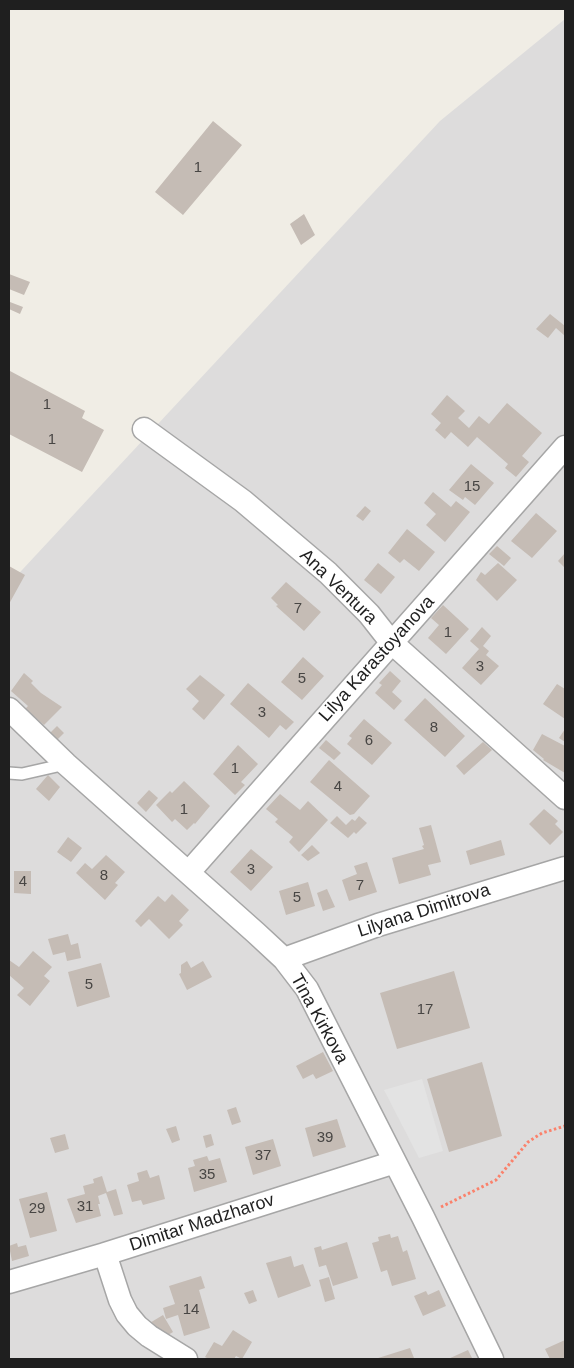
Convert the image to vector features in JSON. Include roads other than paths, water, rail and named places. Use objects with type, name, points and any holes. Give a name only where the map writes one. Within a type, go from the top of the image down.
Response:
[{"type":"street","name":"Ana Ventura","points":[[144,429],[243,501],[328,573],[369,614],[391,642],[565,798]]},
{"type":"street","name":"Lilya Karastoyanova","points":[[189,872],[391,642],[563,454]]},
{"type":"street","name":"Tina Kirkova","points":[[9,709],[66,764],[189,872],[284,959],[307,989],[423,1216],[492,1359]]},
{"type":"street","name":"Lilyana Dimitrova","points":[[284,959],[378,925],[565,868]]},
{"type":"street","name":"Dimitar Madzharov","points":[[9,1282],[105,1254],[395,1162]]},
{"type":"street","points":[[105,1254],[120,1300],[127,1314],[149,1336],[186,1359]]},
{"type":"lane","points":[[9,773],[22,774],[66,764]]}]
